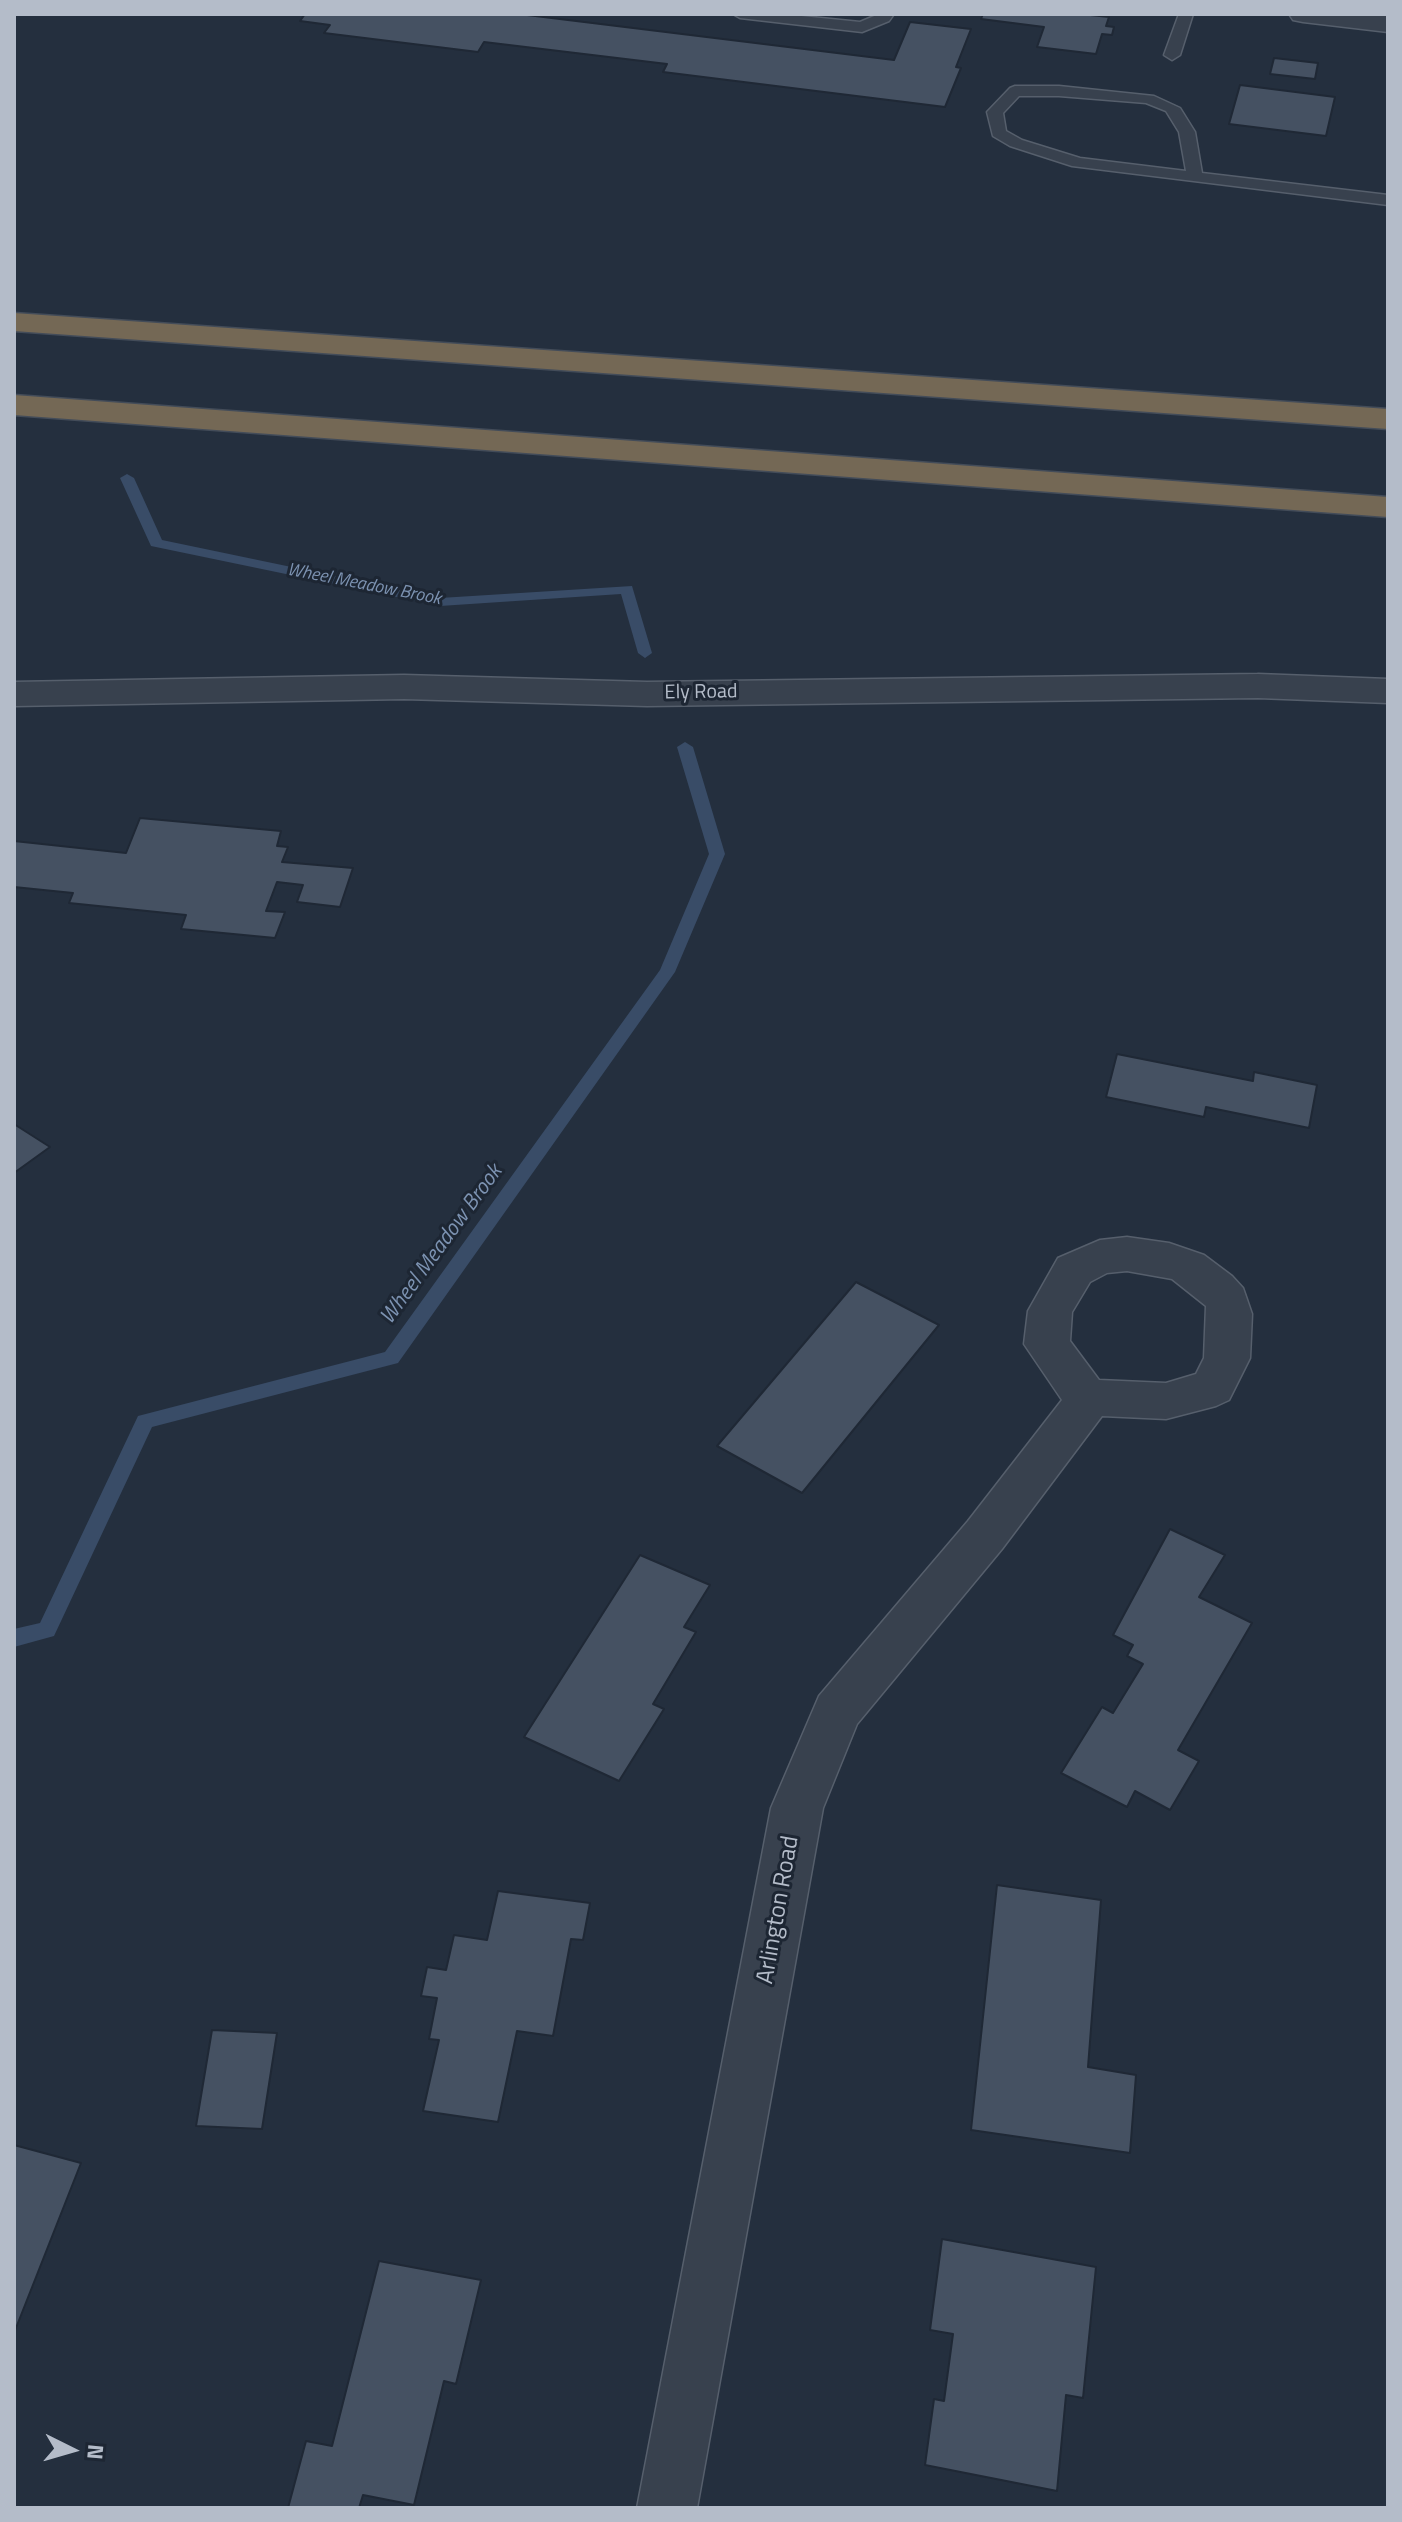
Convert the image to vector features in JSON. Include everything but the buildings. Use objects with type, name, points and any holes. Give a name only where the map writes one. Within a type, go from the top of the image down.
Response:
[{"type":"highway","points":[[14,322],[1388,419]]},
{"type":"highway","points":[[14,405],[1388,507]]},
{"type":"street","points":[[1303,14],[1388,24]]},
{"type":"street","name":"Ely Road","points":[[14,694],[404,687],[647,694],[1258,686],[1388,691]]},
{"type":"street","name":"Arlington Road","points":[[667,2508],[797,1808],[837,1711],[985,1535],[1088,1400]]},
{"type":"lane","points":[[740,14],[862,27],[887,14]]},
{"type":"lane","points":[[1172,55],[1186,14]]},
{"type":"lane","points":[[1195,177],[1187,132],[1172,108],[1148,99],[1059,91],[1015,91],[995,112],[999,133],[1016,143],[1078,163],[1195,177],[1388,200]]},
{"type":"waterway","name":"Wheel Meadow Brook","points":[[127,478],[156,543],[440,602],[627,589],[645,653]]},
{"type":"waterway","name":"Wheel Meadow Brook","points":[[14,1638],[47,1630],[145,1421],[391,1358],[667,972],[717,854],[685,747]]}]
